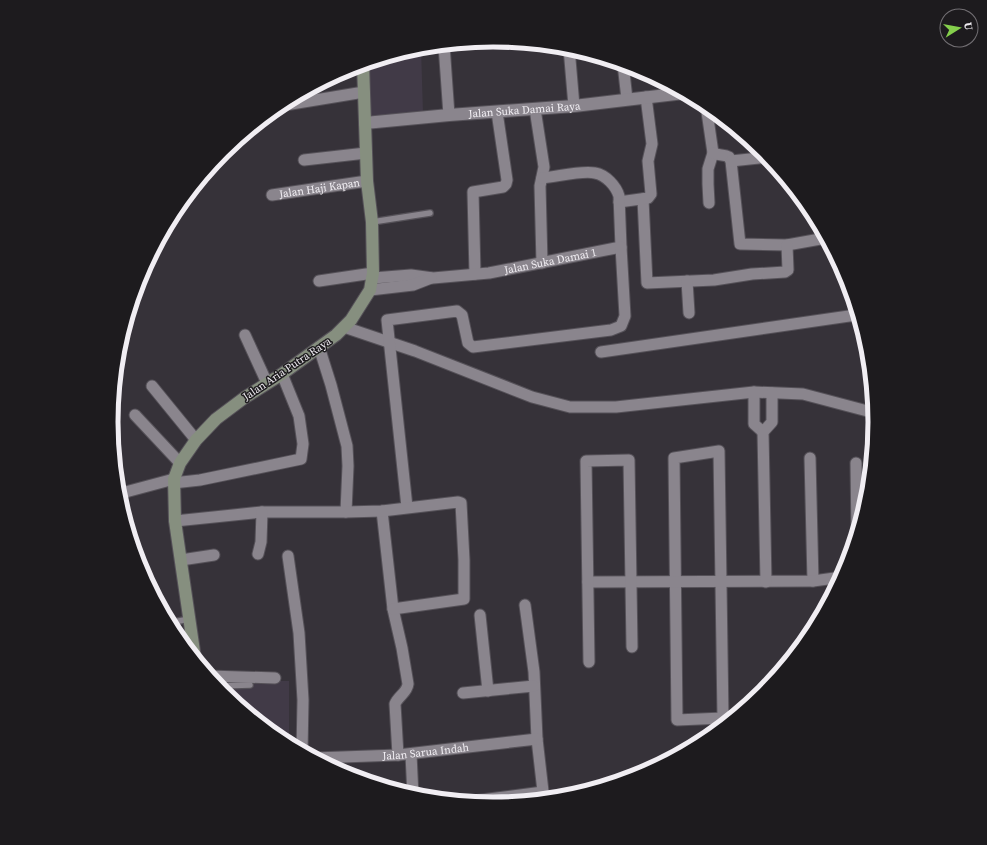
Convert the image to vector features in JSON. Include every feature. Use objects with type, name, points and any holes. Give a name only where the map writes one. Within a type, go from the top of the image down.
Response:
[{"type":"main road","points":[[363,71],[367,182],[372,222],[372,280]]},
{"type":"main road","name":"Jalan Aria Putra Raya","points":[[193,648],[175,521],[174,481],[180,463],[196,440],[216,419],[244,398],[282,374],[344,328],[351,320],[372,280]]},
{"type":"street","points":[[444,50],[449,115]]},
{"type":"street","points":[[570,55],[576,106]]},
{"type":"street","points":[[573,56],[576,106]]},
{"type":"street","points":[[624,71],[628,99]]},
{"type":"street","points":[[296,103],[364,92]]},
{"type":"street","name":"Jalan Suka Damai Raya","points":[[365,123],[449,115],[535,110],[675,94]]},
{"type":"street","points":[[619,202],[650,197],[652,188],[648,161],[652,144],[646,97]]},
{"type":"street","points":[[535,110],[544,167],[540,186],[539,206],[542,263]]},
{"type":"street","points":[[475,274],[473,192],[503,187],[507,180],[497,112]]},
{"type":"street","points":[[707,114],[713,153],[708,169],[710,203]]},
{"type":"street","points":[[304,160],[366,153]]},
{"type":"street","points":[[713,153],[718,155],[726,155],[729,157],[731,162],[740,244],[787,245],[821,239]]},
{"type":"street","points":[[731,162],[760,158]]},
{"type":"street","points":[[407,507],[387,320],[457,311],[462,315],[468,343],[473,347],[611,330],[621,326],[625,316],[619,202],[617,191],[608,180],[596,173],[586,172],[542,178]]},
{"type":"street","name":"Jalan Haji Kapan","points":[[272,195],[367,182]]},
{"type":"street","points":[[643,199],[647,282],[687,282],[714,280],[752,274],[785,272],[788,270],[787,245]]},
{"type":"street","name":"Jalan Suka Damai 1","points":[[319,282],[372,280],[413,285],[433,278],[475,274],[542,263],[621,247]]},
{"type":"street","points":[[687,282],[689,313]]},
{"type":"street","points":[[601,352],[853,315]]},
{"type":"street","points":[[344,328],[415,351],[532,396],[570,407],[616,407],[754,392],[803,394],[869,410]]},
{"type":"street","points":[[245,335],[267,383]]},
{"type":"street","points":[[319,347],[331,385],[347,446],[348,466],[346,512]]},
{"type":"street","points":[[124,493],[174,481],[200,480],[301,459],[303,444],[299,416],[282,374]]},
{"type":"street","points":[[152,386],[196,440]]},
{"type":"street","points":[[754,392],[754,424],[763,432]]},
{"type":"street","points":[[766,582],[763,432],[772,422],[772,393]]},
{"type":"street","points":[[135,415],[180,463]]},
{"type":"street","points":[[719,451],[721,582],[723,718],[677,720],[674,458],[719,451]]},
{"type":"street","points":[[810,458],[813,581]]},
{"type":"street","points":[[589,662],[586,461],[629,460],[632,647]]},
{"type":"street","points":[[856,463],[857,517]]},
{"type":"street","points":[[175,521],[262,512],[346,512],[382,510],[458,502],[461,503],[465,596],[462,600],[393,609]]},
{"type":"street","points":[[382,510],[393,609],[408,684],[407,690],[396,700],[394,704],[398,755]]},
{"type":"street","points":[[258,554],[261,542],[262,512]]},
{"type":"street","points":[[181,560],[214,555]]},
{"type":"street","points":[[288,556],[299,633],[303,700],[302,746]]},
{"type":"street","points":[[588,582],[766,582],[813,581],[835,578]]},
{"type":"street","points":[[525,605],[534,672],[537,739],[544,795]]},
{"type":"street","points":[[480,615],[488,691]]},
{"type":"street","points":[[217,676],[275,678]]},
{"type":"street","points":[[463,693],[534,686]]},
{"type":"street","name":"Jalan Sarua Indah","points":[[324,758],[411,754],[537,739]]},
{"type":"street","points":[[411,754],[413,789]]},
{"type":"lane","points":[[372,222],[430,213]]},
{"type":"lane","points":[[175,622],[189,619]]},
{"type":"lane","points":[[226,686],[250,685]]},
{"type":"shaded area","points":[[421,54],[423,113],[367,120],[368,69]]},
{"type":"shaded area","points":[[221,680],[289,681],[289,737],[246,705]]}]
